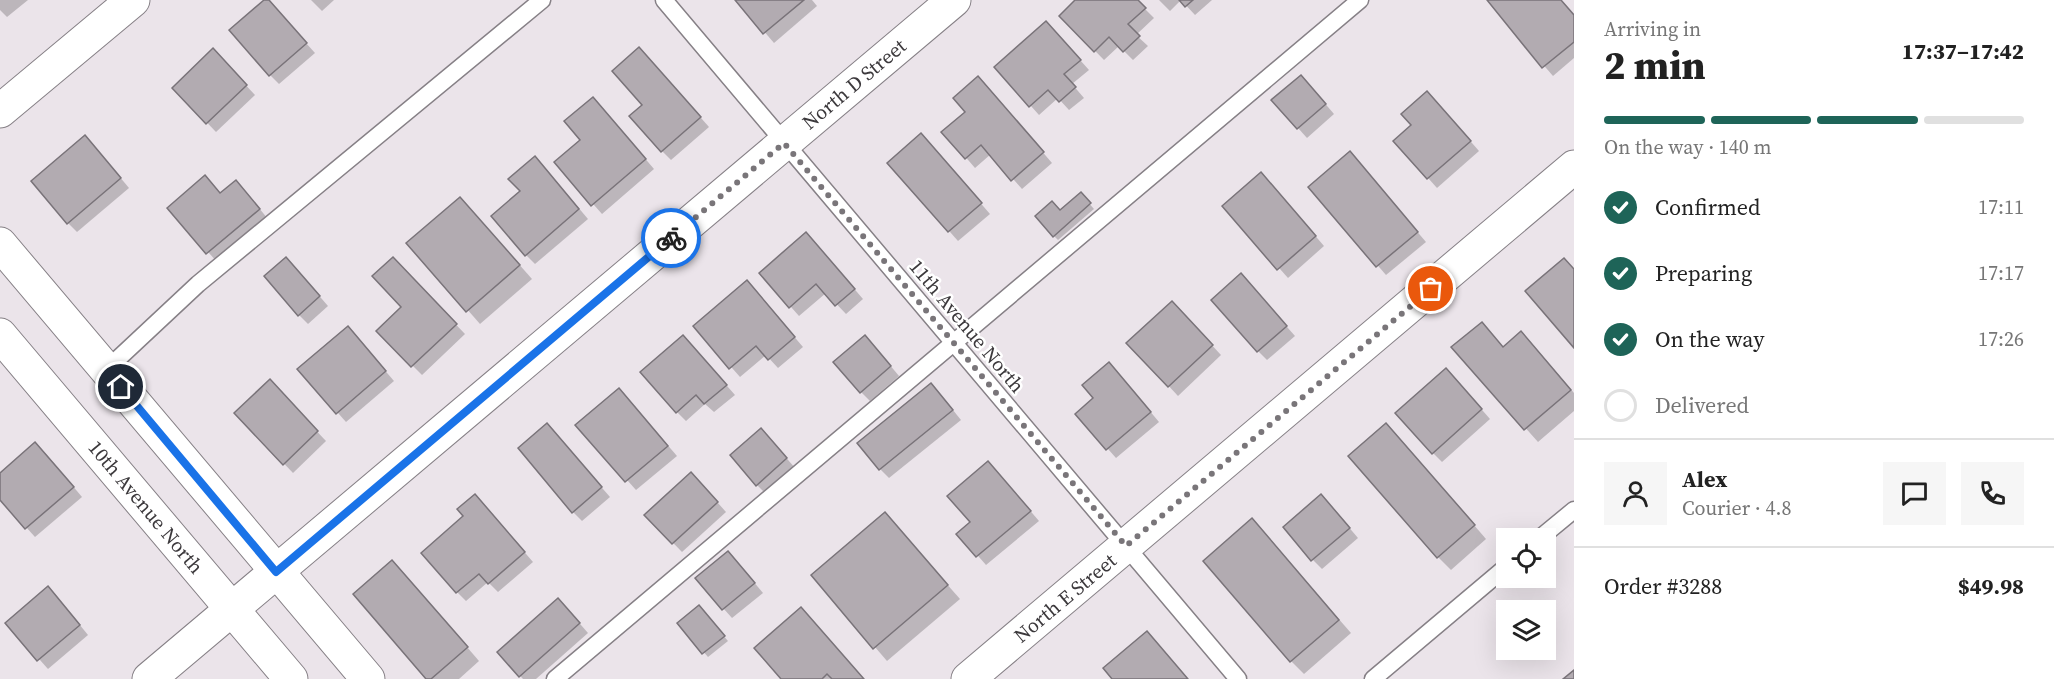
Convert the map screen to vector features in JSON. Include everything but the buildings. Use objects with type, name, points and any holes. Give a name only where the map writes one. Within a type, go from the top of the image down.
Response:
[{"type":"street","points":[[0,111],[133,0]]},
{"type":"street","name":"North D Street","points":[[149,679],[954,0]]},
{"type":"street","name":"North E Street","points":[[968,679],[1574,167]]},
{"type":"street","points":[[0,244],[368,679]]},
{"type":"street","name":"10th Avenue North","points":[[0,335],[291,679]]},
{"type":"lane","points":[[106,370],[198,284],[542,0]]},
{"type":"lane","name":"11th Avenue North","points":[[664,0],[1238,679]]},
{"type":"lane","points":[[555,679],[1360,0]]},
{"type":"lane","points":[[1552,528],[1574,510]]},
{"type":"lane","points":[[1374,679],[1496,575]]},
{"type":"way so far","points":[[671,238],[784,143],[1126,546],[1431,289]]},
{"type":"route","points":[[121,387],[276,572],[671,238]]}]
